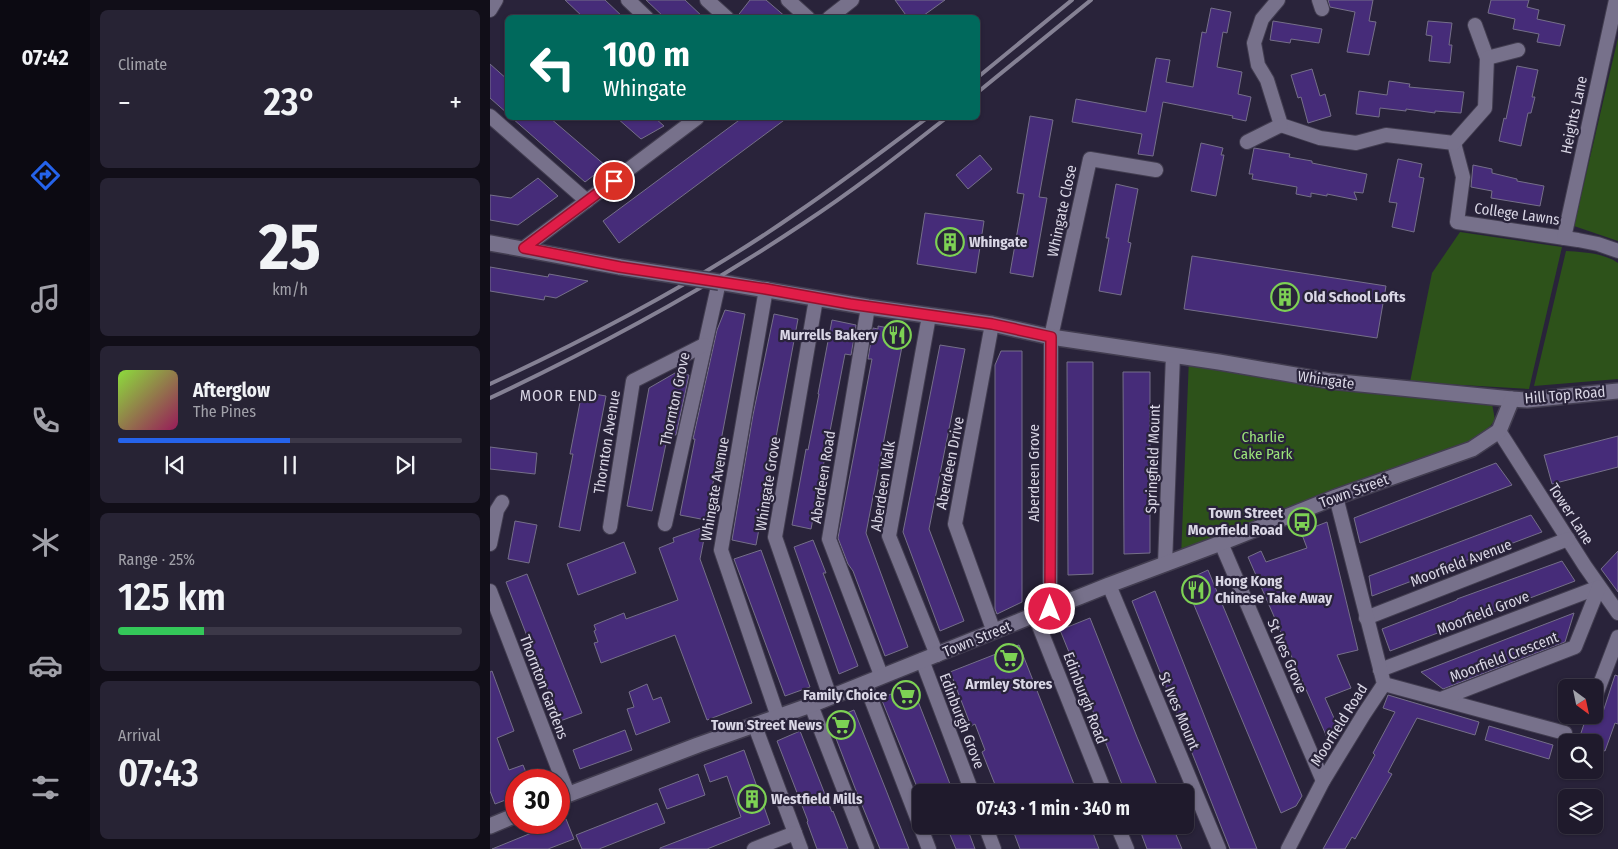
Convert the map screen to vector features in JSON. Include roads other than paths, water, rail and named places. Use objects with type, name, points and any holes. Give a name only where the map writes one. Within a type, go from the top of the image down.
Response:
[{"type":"street","points":[[490,10],[496,0]]},
{"type":"street","points":[[628,0],[644,15]]},
{"type":"street","points":[[707,0],[724,15]]},
{"type":"street","points":[[788,0],[805,15]]},
{"type":"street","points":[[833,15],[852,0]]},
{"type":"street","points":[[1278,0],[1262,19],[1254,43],[1258,65],[1267,80],[1281,125]]},
{"type":"street","name":"Heights Lane","points":[[1564,238],[1616,0]]},
{"type":"street","points":[[1246,142],[1281,125],[1320,138],[1356,143],[1386,135],[1454,143],[1484,108],[1487,58],[1475,25]]},
{"type":"street","points":[[1487,58],[1518,50]]},
{"type":"street","points":[[490,116],[587,201]]},
{"type":"street","points":[[524,248],[694,120]]},
{"type":"street","name":"College Lawns","points":[[1454,143],[1463,177],[1457,222],[1598,244],[1618,251]]},
{"type":"street","name":"Whingate Close","points":[[1051,337],[1090,159],[1156,170]]},
{"type":"street","name":"Whingate","points":[[490,243],[620,267],[766,289],[868,307],[992,324],[1051,337],[1330,381],[1512,399]]},
{"type":"street","name":"Thornton Grove","points":[[664,524],[719,282]]},
{"type":"street","name":"Whingate Avenue","points":[[766,289],[721,550],[778,717]]},
{"type":"street","name":"Whingate Grove","points":[[816,298],[775,537],[830,697]]},
{"type":"street","name":"Aberdeen Road","points":[[868,307],[829,539],[881,675]]},
{"type":"street","name":"Aberdeen Walk","points":[[929,316],[889,536],[937,655]]},
{"type":"street","name":"Aberdeen Drive","points":[[992,324],[955,524],[994,632]]},
{"type":"street","name":"Aberdeen Grove","points":[[1050,609],[1051,337]]},
{"type":"street","name":"Thornton Avenue","points":[[610,528],[633,381],[704,345]]},
{"type":"street","name":"Springfield Mount","points":[[1165,564],[1173,355]]},
{"type":"street","name":"Hill Top Road","points":[[1512,399],[1527,400],[1618,391]]},
{"type":"street","points":[[1499,431],[1512,399]]},
{"type":"street","name":"Town Street","points":[[570,793],[698,744],[755,726],[811,705],[881,675],[937,655],[1108,585],[1221,543],[1336,497],[1472,449],[1499,431]]},
{"type":"street","name":"Tower Lane","points":[[1499,431],[1599,587],[1618,613]]},
{"type":"street","name":"Moorfield Road","points":[[1288,849],[1323,781],[1384,684],[1336,497]]},
{"type":"street","points":[[490,544],[497,510],[502,502]]},
{"type":"street","name":"Moorfield Avenue","points":[[1366,618],[1568,539]]},
{"type":"street","name":"St Ives Grove","points":[[1221,543],[1323,781]]},
{"type":"street","name":"St Ives Mount","points":[[1108,585],[1219,849]]},
{"type":"street","name":"Moorfield Grove","points":[[1380,670],[1599,587]]},
{"type":"street","name":"Moorfield Crescent","points":[[1441,699],[1575,647],[1599,587]]},
{"type":"street","name":"Thornton Gardens","points":[[490,591],[553,769]]},
{"type":"street","name":"Edinburgh Road","points":[[1035,616],[1102,784]]},
{"type":"street","points":[[1602,679],[1618,637]]},
{"type":"street","name":"Edinburgh Grove","points":[[922,660],[969,784]]},
{"type":"street","points":[[865,682],[929,849]]},
{"type":"street","points":[[1384,684],[1565,733]]},
{"type":"street","points":[[811,705],[867,849]]},
{"type":"street","points":[[755,726],[801,849]]},
{"type":"street","points":[[490,826],[505,820]]},
{"type":"street","points":[[754,849],[795,833]]},
{"type":"street","points":[[988,834],[994,849]]},
{"type":"street","points":[[1121,834],[1127,849]]},
{"type":"railway","points":[[980,75],[1072,0]]},
{"type":"railway","points":[[980,90],[1091,0]]},
{"type":"railway","points":[[490,384],[648,305],[762,237],[924,120]]},
{"type":"railway","points":[[490,398],[610,338],[766,248],[840,198],[943,120]]},
{"type":"place","name":"Whingate","points":[[950,242]]},
{"type":"place","name":"Old School Lofts","points":[[1285,297]]},
{"type":"place","name":"Murrells Bakery","points":[[897,335]]},
{"type":"place","name":"Town Street Moorfield Road","points":[[1302,522]]},
{"type":"place","name":"Hong Kong Chinese Take Away","points":[[1196,590]]},
{"type":"place","name":"Armley Stores","points":[[1009,658]]},
{"type":"place","name":"Family Choice","points":[[906,695]]},
{"type":"place","name":"Town Street News","points":[[841,725]]},
{"type":"place","name":"Westfield Mills","points":[[752,799]]},
{"type":"district","name":"MOOR END","points":[[559,395]]},
{"type":"park label","name":"Charlie Cake Park","points":[[1263,446]]}]
